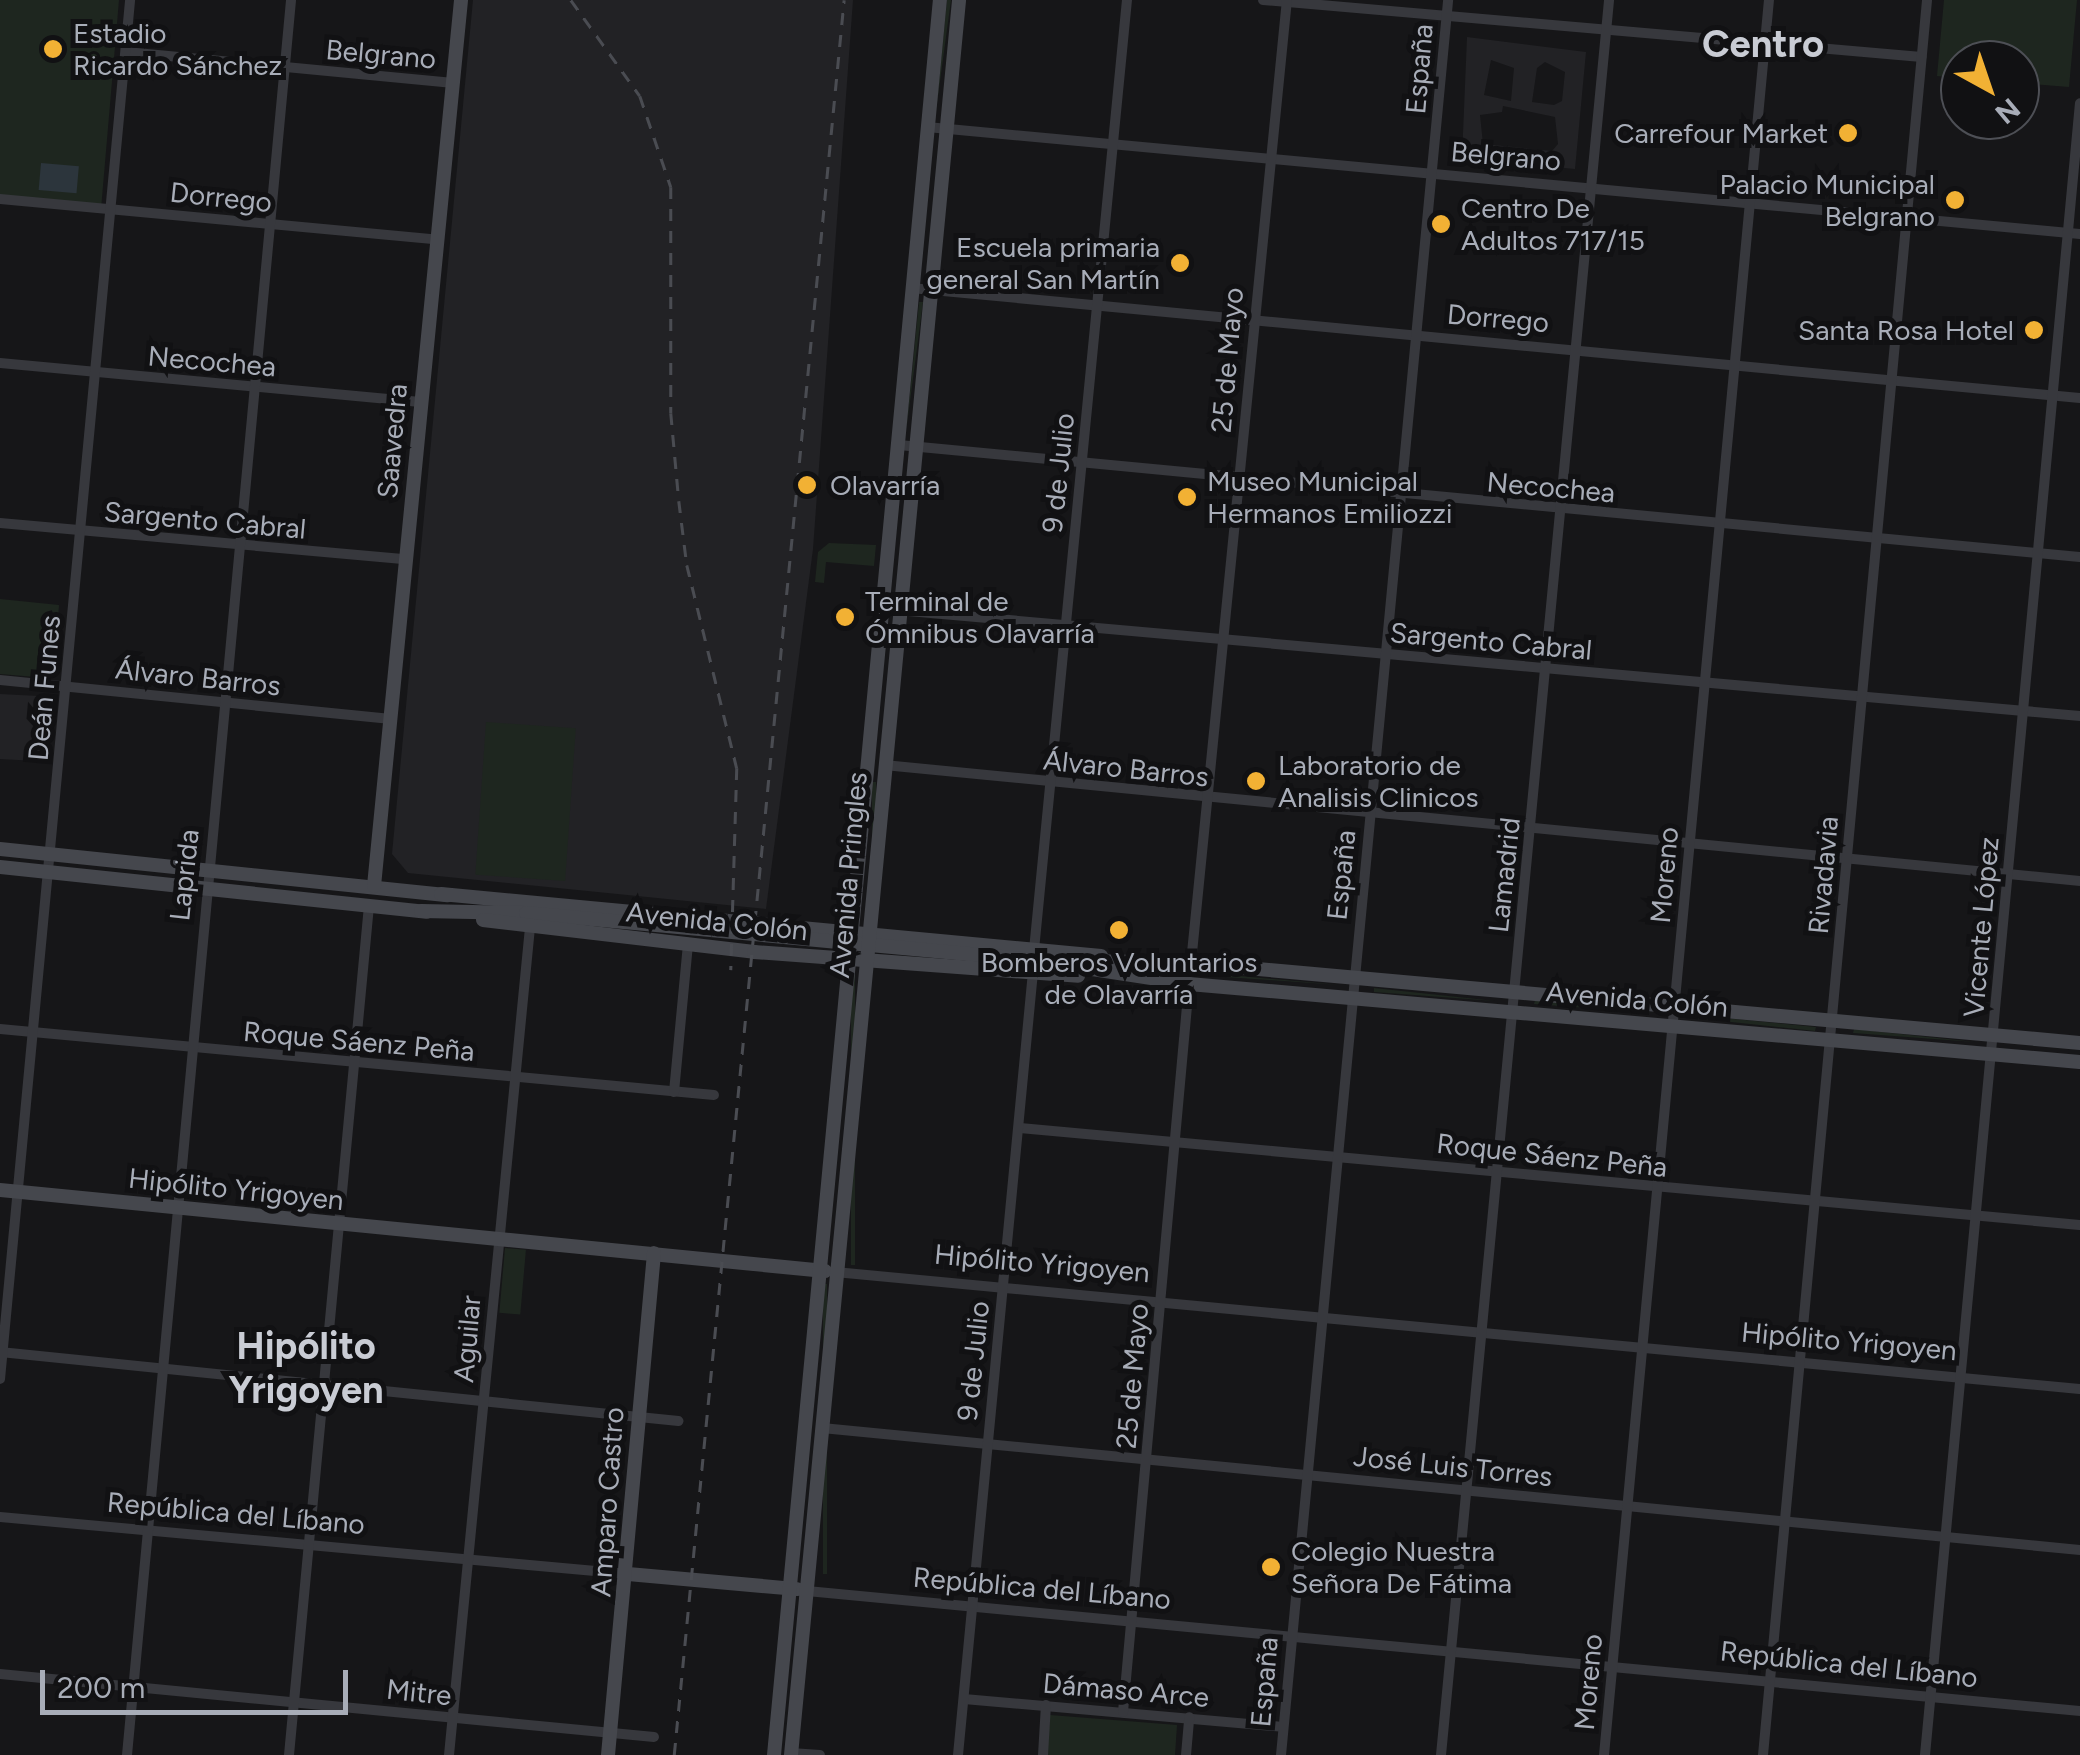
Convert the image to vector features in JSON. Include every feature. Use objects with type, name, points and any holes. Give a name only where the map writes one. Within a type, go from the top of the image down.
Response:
[{"type":"main road","name":"Saavedra","points":[[374,886],[461,0]]},
{"type":"main road","name":"Avenida Pringles","points":[[791,1754],[865,960],[859,933],[911,288],[940,0]]},
{"type":"main road","name":"Avenida Pringles","points":[[774,1755],[849,958],[859,933],[884,765],[958,0]]},
{"type":"main road","name":"Avenida Colón","points":[[0,849],[859,933],[1189,984],[2080,1062]]},
{"type":"main road","name":"Avenida Colón","points":[[0,867],[204,884],[421,911],[1034,961]]},
{"type":"main road","name":"Avenida Colón","points":[[441,894],[528,920],[688,943],[865,960],[1191,963],[2080,1042]]},
{"type":"main road","name":"Hipólito Yrigoyen","points":[[8,1191],[835,1272]]},
{"type":"main road","name":"Amparo Castro","points":[[608,1755],[628,1574],[654,1252]]},
{"type":"main road","name":"República del Líbano","points":[[628,1574],[808,1592]]},
{"type":"street","name":"Deán Funes","points":[[0,1380],[8,1191],[34,1031],[130,0]]},
{"type":"street","name":"Laprida","points":[[127,1755],[204,884],[291,0]]},
{"type":"street","name":"9 de Julio","points":[[958,1755],[1127,0]]},
{"type":"street","points":[[1263,0],[1922,57]]},
{"type":"street","name":"España","points":[[1281,1755],[1448,0]]},
{"type":"street","name":"Lamadrid","points":[[1442,1755],[1532,826],[1542,668],[1609,0]]},
{"type":"street","name":"Moreno","points":[[1604,1755],[1769,0]]},
{"type":"street","name":"Rivadavia","points":[[1763,1755],[1910,219],[1927,0]]},
{"type":"street","name":"25 de Mayo","points":[[1191,963],[1268,159],[1287,1]]},
{"type":"street","name":"Belgrano","points":[[126,52],[454,83]]},
{"type":"street","name":"Vicente López","points":[[1925,1755],[2056,396],[2080,103]]},
{"type":"street","name":"Belgrano","points":[[927,127],[2080,234]]},
{"type":"street","name":"Dorrego","points":[[0,199],[438,240]]},
{"type":"street","name":"Dorrego","points":[[911,288],[2080,398]]},
{"type":"street","name":"Necochea","points":[[0,363],[420,402]]},
{"type":"street","name":"Necochea","points":[[898,445],[1081,466],[2080,557]]},
{"type":"street","name":"Sargento Cabral","points":[[0,524],[406,560]]},
{"type":"street","name":"Sargento Cabral","points":[[897,610],[2080,716]]},
{"type":"street","name":"Álvaro Barros","points":[[0,680],[391,719]]},
{"type":"street","name":"Álvaro Barros","points":[[884,765],[1206,800],[1532,826],[1690,845],[2080,881]]},
{"type":"street","points":[[289,1755],[369,905]]},
{"type":"street","name":"Aguilar","points":[[449,1755],[528,920]]},
{"type":"street","points":[[674,1092],[688,943]]},
{"type":"street","name":"25 de Mayo","points":[[1122,1712],[1189,984]]},
{"type":"street","name":"Roque Sáenz Peña","points":[[0,1028],[714,1096]]},
{"type":"street","name":"Roque Sáenz Peña","points":[[1020,1128],[2080,1225]]},
{"type":"street","name":"Hipólito Yrigoyen","points":[[835,1272],[1161,1298],[2080,1389]]},
{"type":"street","points":[[1,1352],[678,1421]]},
{"type":"street","name":"José Luis Torres","points":[[822,1428],[986,1447],[1309,1474],[2080,1550]]},
{"type":"street","name":"República del Líbano","points":[[0,1517],[628,1574]]},
{"type":"street","name":"República del Líbano","points":[[808,1592],[2080,1711]]},
{"type":"street","name":"Mitre","points":[[0,1674],[654,1737]]},
{"type":"street","name":"Dámaso Arce","points":[[964,1699],[1283,1727]]},
{"type":"street","points":[[1042,1755],[1046,1706]]},
{"type":"street","points":[[1186,1755],[1189,1717]]},
{"type":"street","points":[[791,1754],[820,1755]]},
{"type":"shaded area","points":[[0,0],[119,0],[101,209],[0,200]]},
{"type":"shaded area","points":[[473,0],[853,0],[813,549],[766,909],[408,873],[392,854]]},
{"type":"shaded area","points":[[947,0],[951,0],[936,111]]},
{"type":"shaded area","points":[[1944,0],[2077,0],[2069,87],[2040,85],[2040,40],[1940,40]]},
{"type":"shaded area","points":[[1467,37],[1586,52],[1575,169],[1462,158]],"holes":[[[1491,60],[1514,68],[1511,101],[1484,95]],[[1545,62],[1565,72],[1562,101],[1554,105],[1532,102],[1537,68]],[[1503,106],[1555,117],[1558,144],[1552,151],[1483,144],[1480,115],[1502,112]]]},
{"type":"shaded area","points":[[41,163],[79,166],[77,193],[39,190]]},
{"type":"shaded area","points":[[919,302],[923,302],[906,432]]},
{"type":"shaded area","points":[[829,543],[876,545],[874,566],[826,562],[824,583],[815,582],[818,552]]},
{"type":"shaded area","points":[[0,599],[59,605],[54,671],[47,678],[0,674]]},
{"type":"shaded area","points":[[0,694],[53,697],[50,762],[0,759]]},
{"type":"shaded area","points":[[486,722],[576,728],[565,881],[475,875]]},
{"type":"shaded area","points":[[872,782],[876,782],[876,914],[872,914]]},
{"type":"shaded area","points":[[1140,967],[1340,985],[1140,971]]},
{"type":"shaded area","points":[[851,975],[855,975],[855,1265],[851,1265]]},
{"type":"shaded area","points":[[1374,988],[1495,1001],[1374,992]]},
{"type":"shaded area","points":[[1535,1000],[1656,1013],[1534,1004]]},
{"type":"shaded area","points":[[1695,1015],[1816,1027],[1815,1031],[1694,1018]]},
{"type":"shaded area","points":[[1854,1029],[1975,1042],[1853,1033]]},
{"type":"shaded area","points":[[505,1248],[526,1250],[520,1315],[499,1313]]},
{"type":"shaded area","points":[[823,1284],[827,1284],[827,1574],[823,1574]]},
{"type":"shaded area","points":[[1050,1715],[1177,1725],[1175,1755],[1047,1755]]},
{"type":"railway","points":[[571,0],[640,96],[671,187],[671,413],[679,501],[687,565],[737,768],[731,970]]},
{"type":"railway","points":[[674,1755],[844,0]]},
{"type":"place","name":"Estadio Ricardo Sánchez","points":[[53,49]]},
{"type":"place","name":"Carrefour Market","points":[[1848,133]]},
{"type":"place","name":"Palacio Municipal Belgrano","points":[[1955,200]]},
{"type":"place","name":"Centro De Adultos 717/15","points":[[1441,224]]},
{"type":"place","name":"Escuela primaria general San Martín","points":[[1180,263]]},
{"type":"place","name":"Santa Rosa Hotel","points":[[2034,330]]},
{"type":"place","name":"Olavarría","points":[[807,485]]},
{"type":"place","name":"Museo Municipal Hermanos Emiliozzi","points":[[1187,497]]},
{"type":"place","name":"Terminal de Ómnibus Olavarría","points":[[845,617]]},
{"type":"place","name":"Laboratorio de Analisis Clinicos","points":[[1256,781]]},
{"type":"place","name":"Bomberos Voluntarios de Olavarría","points":[[1119,930]]},
{"type":"place","name":"Colegio Nuestra Señora De Fátima","points":[[1271,1567]]},
{"type":"district","name":"Centro","points":[[1763,45]]},
{"type":"district","name":"Hipólito Yrigoyen","points":[[306,1369]]}]
